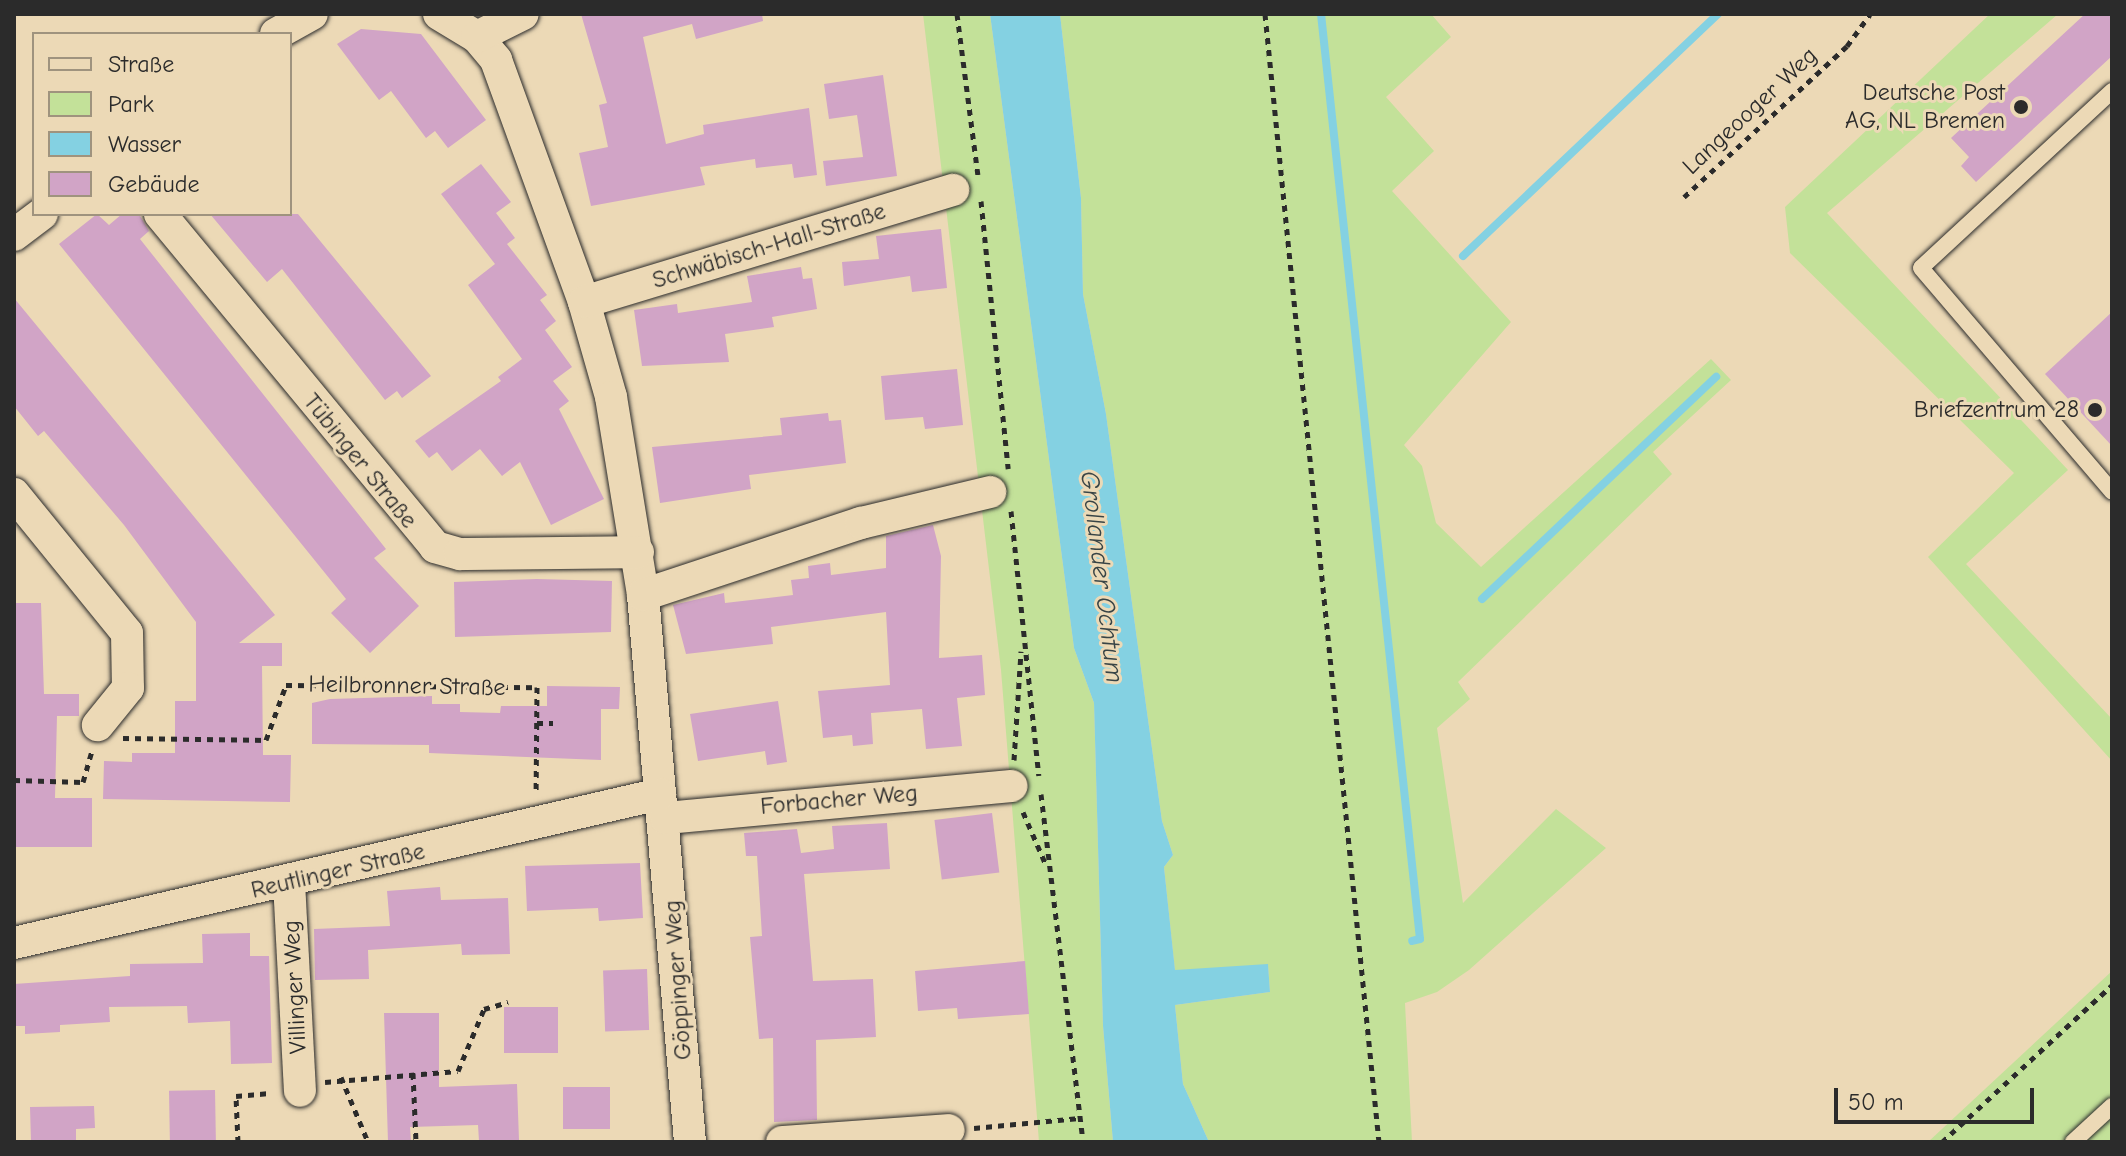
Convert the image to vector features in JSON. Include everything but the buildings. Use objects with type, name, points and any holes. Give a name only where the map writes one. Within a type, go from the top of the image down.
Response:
[{"type":"street","points":[[280,32],[312,14]]},
{"type":"street","points":[[439,14],[477,37],[504,80],[584,302],[611,397],[638,552],[663,806]]},
{"type":"street","points":[[477,37],[523,14]]},
{"type":"street","name":"Schwäbisch-Hall-Straße","points":[[584,302],[953,190]]},
{"type":"street","points":[[14,235],[39,216]]},
{"type":"street","name":"Tübinger Straße","points":[[162,216],[435,547],[460,554],[638,552]]},
{"type":"street","points":[[643,595],[861,523],[1003,492]]},
{"type":"street","points":[[14,494],[127,633],[128,688],[101,734]]},
{"type":"street","name":"Forbacher Weg","points":[[663,806],[1012,786]]},
{"type":"street","name":"Reutlinger Straße","points":[[14,943],[536,825],[663,806]]},
{"type":"street","name":"Göppinger Weg","points":[[663,806],[690,1142]]},
{"type":"street","name":"Villinger Weg","points":[[289,882],[300,1091]]},
{"type":"street","points":[[782,1142],[949,1130]]},
{"type":"lane","points":[[2112,91],[1921,268],[2112,492]]},
{"type":"lane","points":[[2073,1142],[2112,1106]]},
{"type":"path","points":[[957,14],[1003,492],[1083,1142]]},
{"type":"path","points":[[1265,14],[1379,1142]]},
{"type":"path","name":"Langeooger Weg","points":[[1684,197],[1847,46],[1870,14]]},
{"type":"path","points":[[1022,636],[1012,786],[1048,870]]},
{"type":"path","name":"Heilbronner Straße","points":[[101,734],[266,740],[286,685],[537,687],[537,723]]},
{"type":"path","points":[[536,825],[537,723],[553,723]]},
{"type":"path","points":[[14,780],[83,782],[101,734]]},
{"type":"path","points":[[1942,1142],[2112,985]]},
{"type":"path","points":[[238,1142],[236,1096],[300,1091],[341,1077],[458,1071],[484,1009],[508,1002]]},
{"type":"path","points":[[413,1073],[416,1142]]},
{"type":"path","points":[[341,1077],[368,1142]]},
{"type":"path","points":[[949,1130],[1080,1118]]},
{"type":"green space","points":[[923,14],[990,14],[1074,648],[1094,703],[1103,1026],[1113,1142],[1039,1142],[1001,670]]},
{"type":"green space","points":[[1060,14],[1431,14],[1451,37],[1386,97],[1434,151],[1392,191],[1511,322],[1404,445],[1422,466],[1436,523],[1481,567],[1711,359],[1731,380],[1653,452],[1672,474],[1458,682],[1470,699],[1437,728],[1463,903],[1556,809],[1606,848],[1469,970],[1437,992],[1405,1003],[1412,1142],[1209,1142],[1183,1084],[1175,1005],[1270,992],[1268,965],[1175,971],[1164,867],[1173,855],[1162,821],[1106,414],[1083,294],[1081,198]]},
{"type":"green space","points":[[1990,14],[2058,14],[1827,213],[2068,470],[1966,564],[2112,719],[2112,761],[1928,557],[2014,473],[1790,253],[1785,207]]},
{"type":"green space","points":[[2112,971],[2112,1142],[1928,1142]]},
{"type":"water","name":"Grollander Ochtum","points":[[990,14],[1060,14],[1081,198],[1083,294],[1106,414],[1162,821],[1173,855],[1164,867],[1175,970],[1268,964],[1270,992],[1175,1005],[1183,1084],[1209,1142],[1113,1142],[1103,1026],[1094,703],[1074,648]]},
{"type":"waterway","points":[[1321,14],[1420,939],[1412,941]]},
{"type":"waterway","points":[[1463,256],[1718,14]]},
{"type":"waterway","points":[[1482,599],[1716,377]]},
{"type":"place","name":"Deutsche Post AG, NL Bremen","points":[[2021,107]]},
{"type":"place","name":"Briefzentrum 28","points":[[2095,410]]}]
